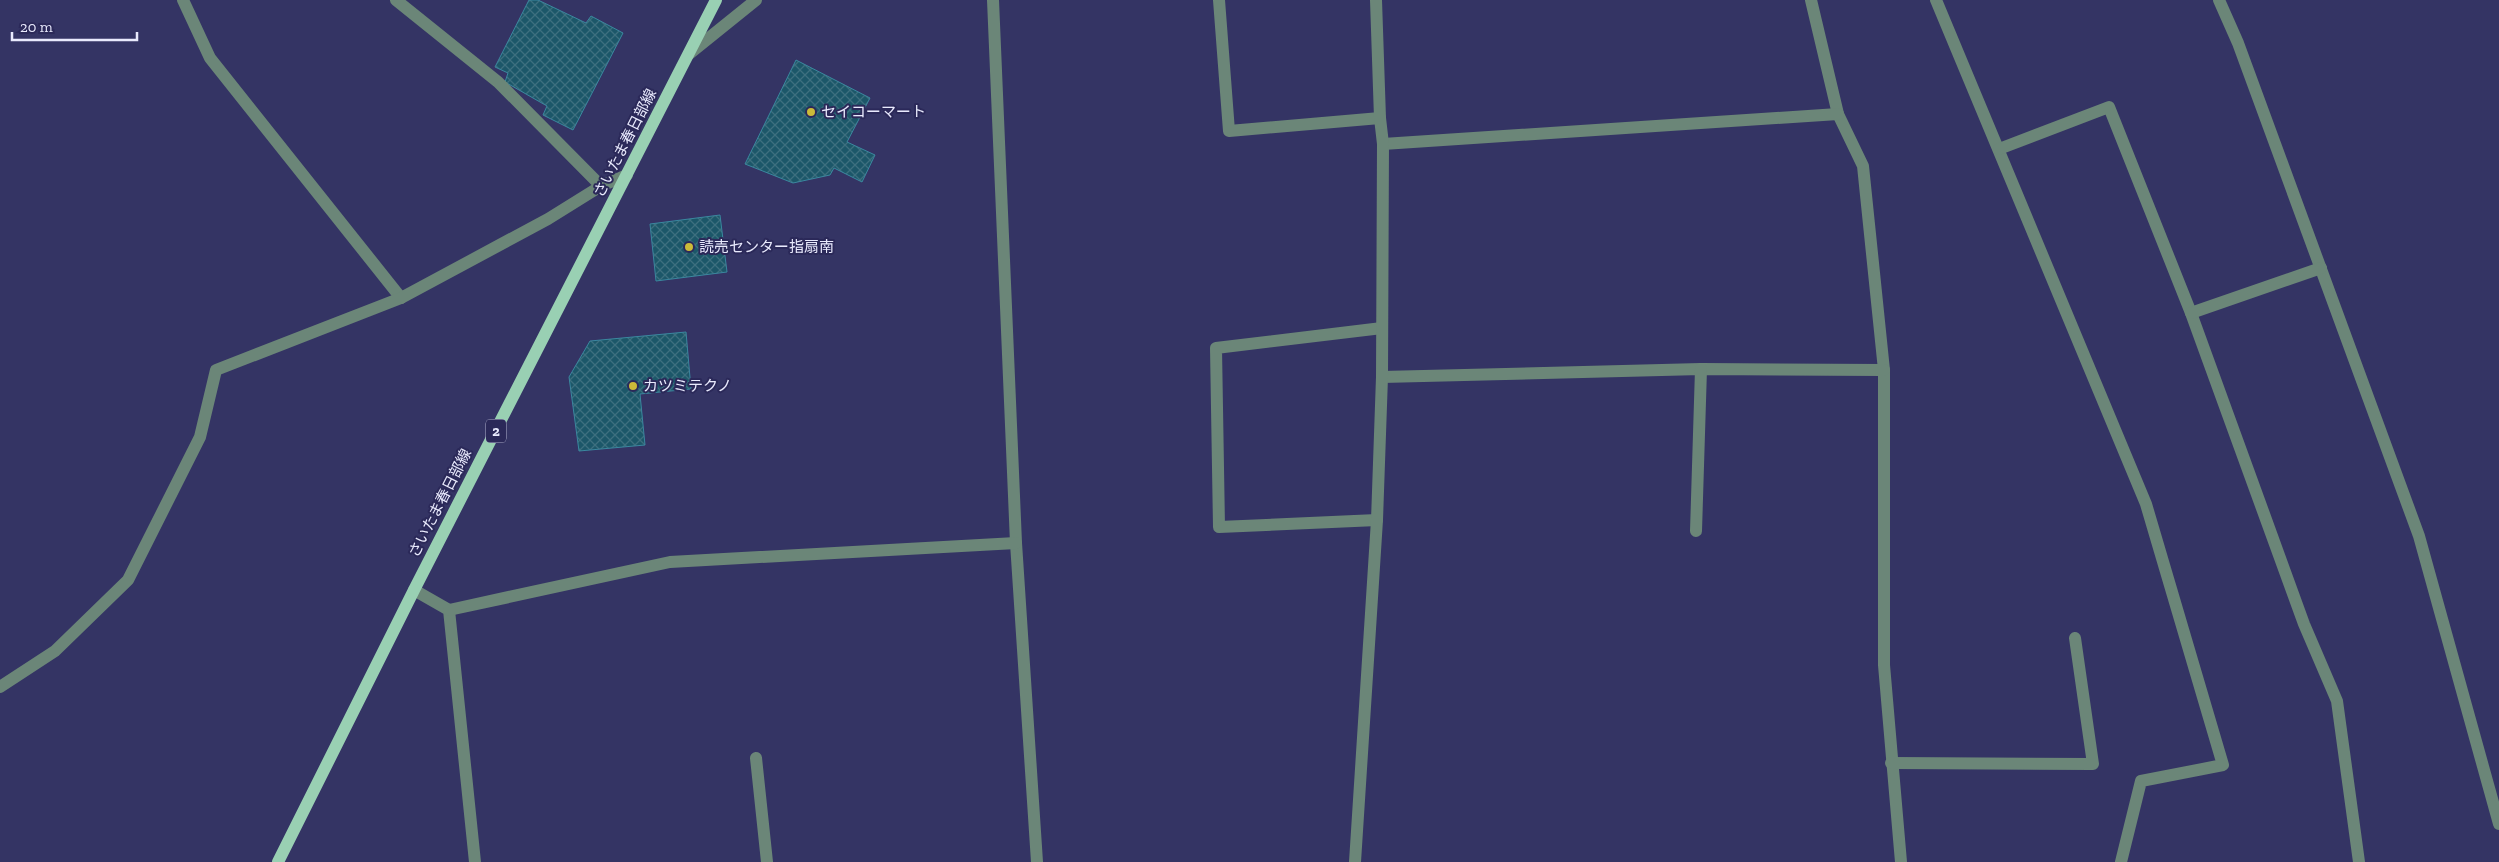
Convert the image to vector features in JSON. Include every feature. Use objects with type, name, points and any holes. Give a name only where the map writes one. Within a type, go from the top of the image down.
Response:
[{"type":"main road","name":"さいたま春日部線","points":[[278,862],[414,590],[716,0]]},
{"type":"street","points":[[183,0],[210,58],[401,298]]},
{"type":"street","points":[[396,0],[498,82],[601,186]]},
{"type":"street","points":[[689,54],[756,0]]},
{"type":"street","points":[[992,0],[1016,543],[1037,862]]},
{"type":"street","points":[[1219,0],[1229,131],[1380,118]]},
{"type":"street","points":[[1355,862],[1377,520],[1382,377],[1383,144],[1380,118],[1376,0]]},
{"type":"street","points":[[1811,0],[1838,114],[1863,166],[1884,370],[1884,665],[1901,862]]},
{"type":"street","points":[[1936,0],[2146,504],[2223,766],[2141,781],[2121,862]]},
{"type":"street","points":[[2219,0],[2238,43],[2419,536],[2499,824]]},
{"type":"street","points":[[1999,149],[2109,107],[2191,313],[2304,624],[2337,701],[2358,862]]},
{"type":"street","points":[[1383,144],[1838,114]]},
{"type":"street","points":[[0,687],[55,651],[128,580],[200,437],[216,370],[401,298],[548,219],[601,186],[628,175]]},
{"type":"street","points":[[2191,313],[2321,268]]},
{"type":"street","points":[[1377,520],[1220,527],[1216,348],[1382,328]]},
{"type":"street","points":[[1382,377],[1701,369],[1884,370]]},
{"type":"street","points":[[1696,531],[1701,369]]},
{"type":"street","points":[[414,590],[449,610],[670,562],[1016,543]]},
{"type":"street","points":[[449,610],[475,862]]},
{"type":"street","points":[[1891,763],[2093,764],[2075,638]]},
{"type":"street","points":[[756,758],[767,862]]},
{"type":"building","points":[[529,0],[538,0],[586,23],[591,16],[623,33],[573,130],[543,115],[547,106],[505,82],[508,73],[495,67]]},
{"type":"building","points":[[796,60],[870,98],[847,142],[875,155],[862,182],[834,168],[830,175],[793,183],[745,164]]},
{"type":"building","points":[[720,215],[727,272],[656,281],[650,224]]},
{"type":"building","points":[[686,332],[691,389],[640,394],[645,445],[579,451],[569,377],[590,341]]},
{"type":"place","name":"セイコーマート","points":[[811,112]]},
{"type":"place","name":"読売センター指扇南","points":[[689,247]]},
{"type":"place","name":"カツミテクノ","points":[[633,386]]}]
